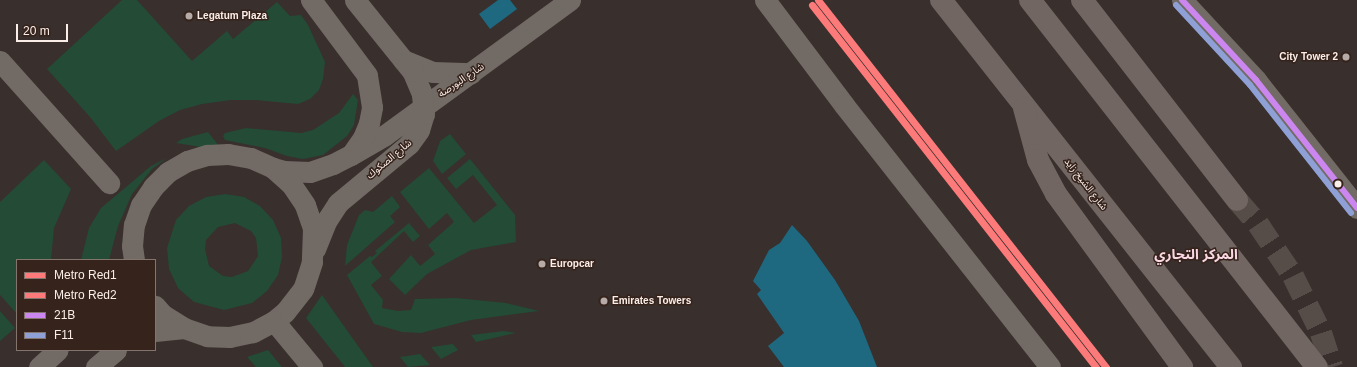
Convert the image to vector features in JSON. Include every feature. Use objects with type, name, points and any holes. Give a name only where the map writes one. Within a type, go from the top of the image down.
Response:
[{"type":"highway","name":"شارع الشيخ زايد","points":[[941,0],[1231,367]]},
{"type":"highway","points":[[1030,0],[1317,367]]},
{"type":"highway","points":[[1082,0],[1237,200]]},
{"type":"highway","points":[[1023,105],[1038,160],[1056,194],[1182,367]]},
{"type":"street","points":[[130,255],[134,225],[141,205],[153,187],[168,172],[187,162],[207,155],[228,154],[251,158],[272,168],[284,171],[310,172],[350,155],[362,140],[369,123],[372,107],[371,90],[367,74],[358,60],[310,0]]},
{"type":"street","name":"شارع الصكوك","points":[[184,328],[207,336],[230,337],[253,332],[274,321],[286,312],[303,289],[325,224],[338,203],[409,144],[422,122],[425,105],[419,84],[403,60],[355,0]]},
{"type":"street","name":"شارع البورصة","points":[[350,155],[385,135],[425,105],[472,73],[570,0]]},
{"type":"street","points":[[765,0],[844,105],[1050,367]]},
{"type":"street","points":[[1182,0],[1256,80],[1357,208]]},
{"type":"street","points":[[403,60],[433,72],[472,73]]},
{"type":"street","points":[[0,61],[109,183]]},
{"type":"street","points":[[272,168],[291,184],[305,205],[313,228],[314,253]]},
{"type":"street","points":[[156,307],[162,314],[184,328]]},
{"type":"street","points":[[274,321],[312,367]]},
{"type":"street","points":[[156,331],[184,328]]},
{"type":"street","points":[[39,367],[57,351]]},
{"type":"street","points":[[96,367],[115,351]]},
{"type":"green space","points":[[122,0],[137,0],[192,61],[227,31],[233,39],[277,2],[290,16],[301,15],[308,25],[325,62],[323,79],[319,90],[310,99],[298,104],[255,100],[231,100],[202,104],[180,110],[159,121],[116,151],[90,117],[47,69]]},
{"type":"green space","points":[[353,94],[358,100],[354,125],[347,136],[323,155],[303,159],[287,156],[265,148],[225,140],[223,136],[225,133],[246,128],[301,133],[313,130],[339,113]]},
{"type":"green space","points":[[208,132],[219,146],[213,149],[176,143],[182,139]]},
{"type":"green space","points":[[450,134],[466,154],[442,174],[433,161],[440,141]]},
{"type":"green space","points":[[167,158],[152,169],[132,194],[118,226],[109,259],[81,259],[89,228],[101,208],[151,166]]},
{"type":"green space","points":[[470,159],[515,215],[516,242],[471,250],[427,274],[405,295],[389,279],[411,255],[420,266],[435,254],[428,245],[454,222],[447,213],[429,229],[400,192],[429,168],[474,223],[497,205],[473,175],[456,189],[447,178]]},
{"type":"green space","points":[[44,160],[71,189],[54,228],[51,259],[16,259],[16,313],[0,295],[0,202]]},
{"type":"green space","points":[[225,194],[244,197],[260,206],[273,220],[281,238],[282,257],[278,275],[267,291],[252,303],[224,310],[194,302],[178,288],[169,269],[167,248],[176,220],[189,206],[206,197]],"holes":[[[235,223],[251,231],[256,238],[258,256],[248,271],[232,277],[223,276],[209,266],[205,249],[206,240],[218,227]]]},
{"type":"green space","points":[[392,196],[400,207],[390,216],[395,222],[345,266],[347,245],[359,215],[365,210],[373,212]]},
{"type":"green space","points":[[409,223],[420,236],[413,242],[404,231],[371,262],[382,276],[371,285],[383,300],[382,308],[398,311],[411,310],[415,299],[456,298],[506,303],[539,311],[471,320],[421,333],[402,332],[374,324],[347,275],[370,256],[372,257],[377,253],[375,251]]},
{"type":"green space","points":[[322,295],[373,367],[345,367],[306,318]]},
{"type":"green space","points":[[0,311],[15,328],[0,341]]},
{"type":"green space","points":[[504,331],[516,333],[476,342],[471,335]]},
{"type":"green space","points":[[453,344],[458,350],[441,359],[431,347]]},
{"type":"green space","points":[[268,350],[282,367],[256,367],[247,357]]},
{"type":"green space","points":[[420,354],[430,365],[408,367],[400,357]]},
{"type":"water","points":[[498,0],[510,0],[517,9],[490,29],[479,14]]},
{"type":"water","points":[[792,225],[807,241],[835,280],[859,321],[877,367],[784,367],[768,346],[784,333],[757,294],[761,290],[753,281],[769,250],[780,243]]},
{"type":"tunnel","points":[[1237,200],[1258,224],[1293,276],[1321,333],[1332,367]]},
{"type":"metro line","name":"Red1","points":[[818,0],[1106,367]]},
{"type":"metro line","name":"Red2","points":[[812,5],[1096,367]]},
{"type":"transit line","name":"21B","points":[[1182,0],[1256,80],[1357,208]]},
{"type":"transit line","name":"F11","points":[[1176,5],[1250,85],[1351,213]]},
{"type":"place","name":"Legatum Plaza","points":[[189,16]]},
{"type":"place","name":"City Tower 2","points":[[1346,57]]},
{"type":"place","name":"Europcar","points":[[542,264]]},
{"type":"place","name":"Emirates Towers","points":[[604,301]]},
{"type":"district","name":"المركز التجاري","points":[[1196,254]]}]
